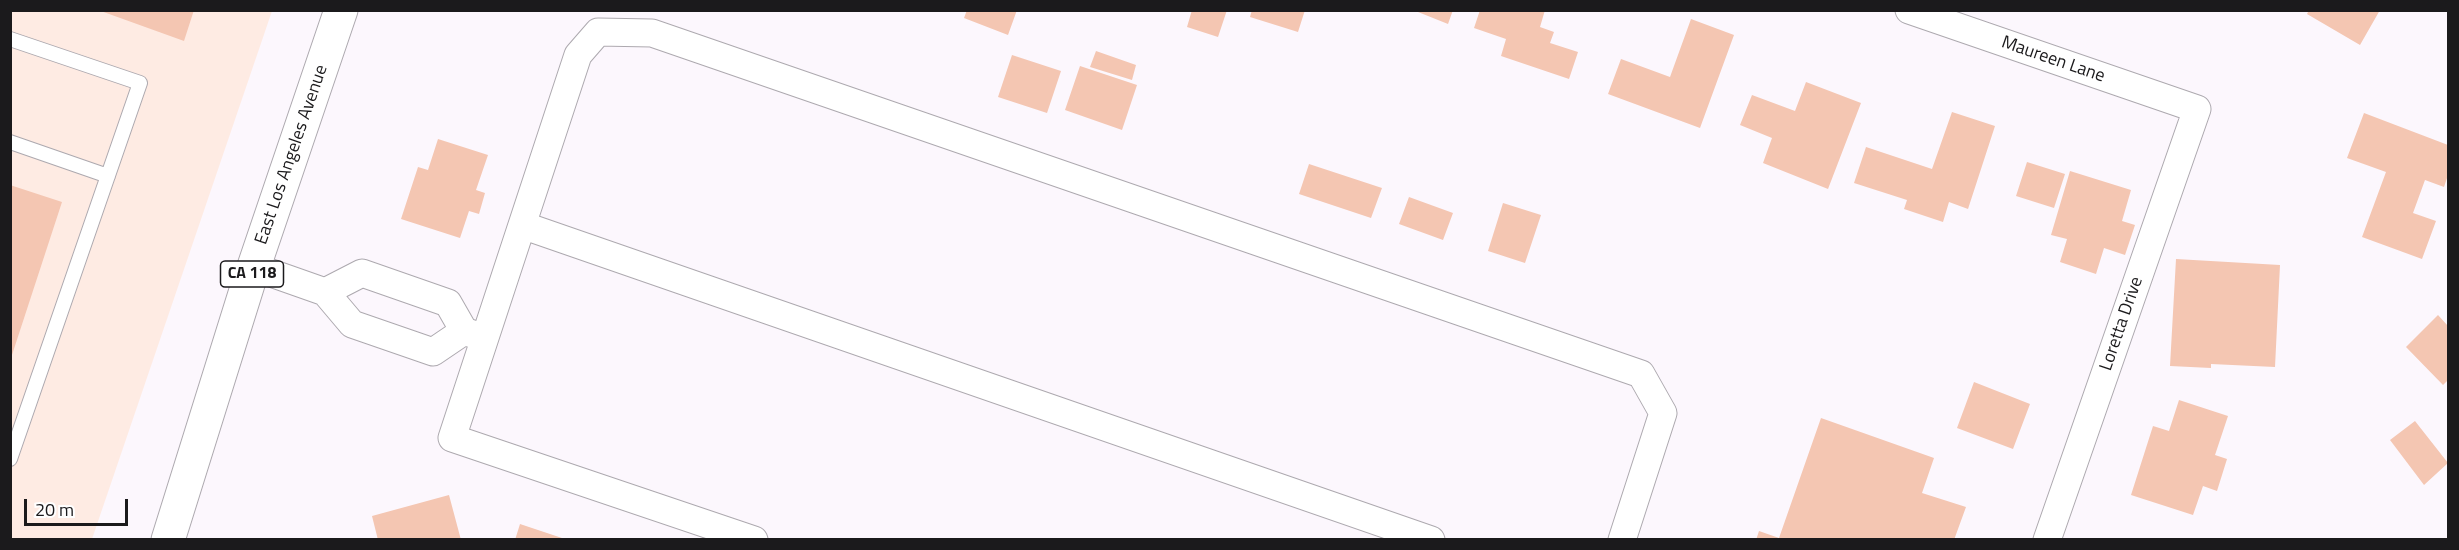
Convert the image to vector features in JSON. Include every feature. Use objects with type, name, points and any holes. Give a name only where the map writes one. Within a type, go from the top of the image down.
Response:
[{"type":"main road","name":"East Los Angeles Avenue","points":[[168,540],[254,267],[341,10]]},
{"type":"street","name":"Maureen Lane","points":[[1909,10],[2197,109]]},
{"type":"street","points":[[754,540],[452,438],[474,334],[522,225],[578,55],[598,32],[652,33],[1641,374],[1663,413],[1622,540]]},
{"type":"street","name":"Loretta Drive","points":[[2048,540],[2197,109]]},
{"type":"street","points":[[522,225],[1431,540]]},
{"type":"street","points":[[254,267],[325,292],[352,324],[433,352],[474,334]]},
{"type":"street","points":[[325,292],[362,273],[448,303],[474,334]]},
{"type":"lane","points":[[10,39],[140,83],[10,459]]},
{"type":"lane","points":[[10,142],[108,176]]},
{"type":"shaded area","points":[[10,11],[272,11],[92,539],[11,539]]},
{"type":"building","points":[[98,10],[194,10],[184,41]]},
{"type":"building","points":[[967,10],[1017,10],[1008,35],[964,18]]},
{"type":"building","points":[[1192,10],[1227,10],[1218,37],[1187,27]]},
{"type":"building","points":[[1252,10],[1305,10],[1298,32],[1250,17]]},
{"type":"building","points":[[1413,10],[1453,10],[1448,24]]},
{"type":"building","points":[[1480,10],[1545,10],[1540,27],[1554,32],[1550,43],[1578,52],[1569,79],[1501,56],[1506,39],[1474,28]]},
{"type":"building","points":[[2309,10],[2380,10],[2360,45],[2307,14]]},
{"type":"building","points":[[1691,19],[1734,35],[1700,128],[1608,94],[1621,59],[1670,77]]},
{"type":"building","points":[[1096,51],[1136,65],[1132,80],[1090,67]]},
{"type":"building","points":[[1012,55],[1061,71],[1047,113],[998,97]]},
{"type":"building","points":[[1080,66],[1137,85],[1122,130],[1065,110]]},
{"type":"building","points":[[1806,82],[1861,103],[1828,189],[1763,163],[1772,138],[1740,125],[1752,95],[1795,111]]},
{"type":"building","points":[[1952,112],[1995,126],[1968,209],[1949,202],[1943,222],[1904,209],[1907,200],[1854,183],[1866,147],[1932,169]]},
{"type":"building","points":[[2364,113],[2448,145],[2448,175],[2444,187],[2425,180],[2413,213],[2436,221],[2422,259],[2362,237],[2386,172],[2347,158]]},
{"type":"building","points":[[438,139],[488,155],[476,190],[485,193],[479,214],[469,211],[460,238],[401,219],[418,167],[428,170]]},
{"type":"building","points":[[2027,162],[2065,174],[2054,208],[2016,196]]},
{"type":"building","points":[[1309,164],[1382,188],[1371,218],[1299,194]]},
{"type":"building","points":[[2070,171],[2131,190],[2122,221],[2135,225],[2125,255],[2104,248],[2096,274],[2060,262],[2067,239],[2051,235]]},
{"type":"building","points":[[10,185],[62,202],[11,358],[10,358]]},
{"type":"building","points":[[1409,197],[1453,213],[1443,240],[1399,224]]},
{"type":"building","points":[[1503,203],[1541,215],[1525,263],[1488,251]]},
{"type":"building","points":[[2176,259],[2280,265],[2275,367],[2211,364],[2211,368],[2170,366]]},
{"type":"building","points":[[2438,315],[2448,326],[2448,380],[2443,385],[2406,347]]},
{"type":"building","points":[[1974,382],[2030,404],[2013,449],[1957,428]]},
{"type":"building","points":[[2179,400],[2228,416],[2215,455],[2227,459],[2217,491],[2203,486],[2193,515],[2131,495],[2153,426],[2169,431]]},
{"type":"building","points":[[1821,418],[1934,458],[1922,493],[1966,507],[1954,540],[1756,540],[1759,531],[1779,538]]},
{"type":"building","points":[[2415,421],[2448,463],[2424,485],[2390,440]]},
{"type":"building","points":[[449,495],[461,540],[378,540],[372,516]]},
{"type":"building","points":[[520,524],[565,539],[565,540],[515,540]]}]
